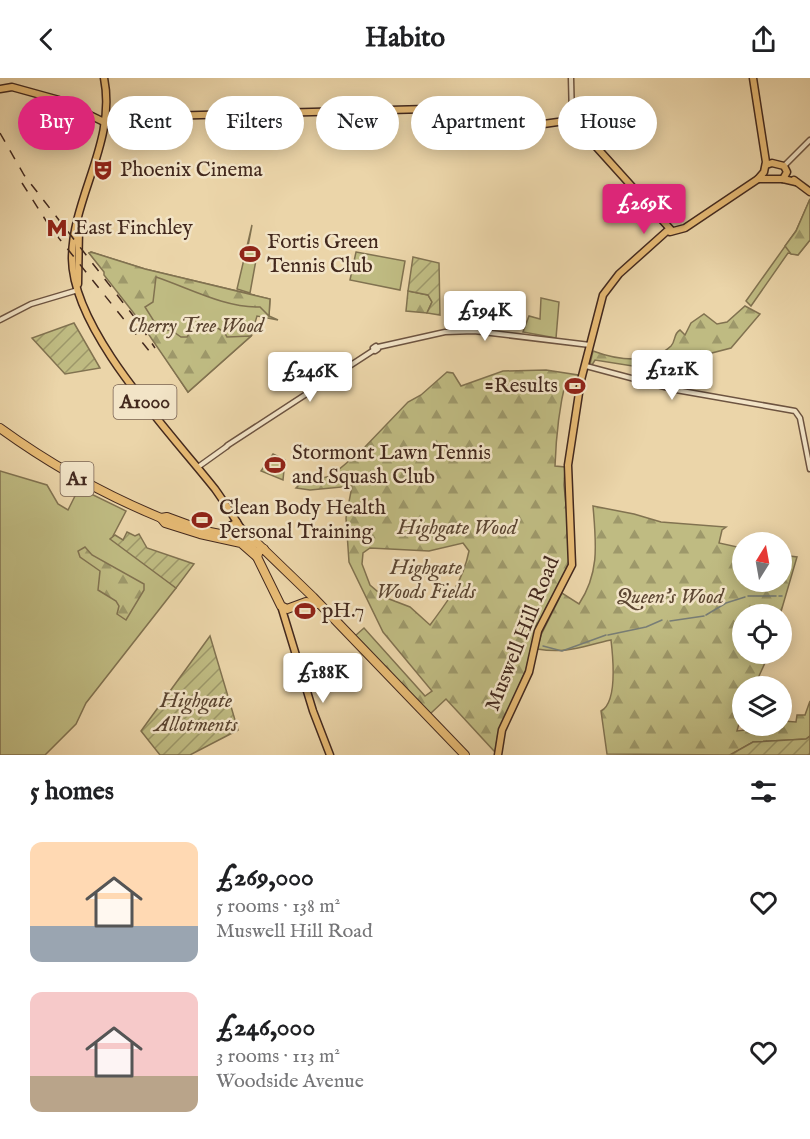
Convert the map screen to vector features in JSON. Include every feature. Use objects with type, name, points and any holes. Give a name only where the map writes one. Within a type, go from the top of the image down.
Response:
[{"type":"highway","name":"A1","points":[[0,428],[72,476],[161,518],[165,522],[200,534],[241,543],[259,554],[308,593],[465,755]]},
{"type":"highway","name":"A1","points":[[161,518],[166,517],[206,531],[255,541],[285,611]]},
{"type":"highway","points":[[306,602],[308,593]]},
{"type":"highway","points":[[285,611],[306,602],[320,605]]},
{"type":"main road","name":"A1000","points":[[104,78],[106,123],[85,190],[73,250],[73,271],[78,289],[88,316],[114,360],[197,467],[259,554]]},
{"type":"main road","points":[[753,78],[770,179]]},
{"type":"main road","points":[[0,89],[12,87],[59,100],[106,123],[164,116],[428,109],[514,128],[558,122]]},
{"type":"main road","points":[[598,150],[669,230]]},
{"type":"main road","points":[[767,166],[785,172],[810,192]]},
{"type":"main road","name":"Muswell Hill Road","points":[[498,755],[502,730],[529,672],[538,632],[572,565],[567,475],[578,395],[603,295],[609,284],[669,230],[685,228],[758,179],[767,166]]},
{"type":"main road","points":[[758,179],[770,179],[785,172]]},
{"type":"main road","name":"A1000","points":[[78,289],[79,221]]},
{"type":"main road","name":"A1000","points":[[238,524],[255,541]]},
{"type":"main road","points":[[224,534],[225,529],[238,524]]},
{"type":"main road","points":[[285,611],[286,625],[313,711],[330,755]]},
{"type":"street","points":[[571,78],[571,96]]},
{"type":"street","points":[[785,172],[790,160],[810,140]]},
{"type":"street","points":[[0,320],[31,304],[78,289]]},
{"type":"street","points":[[197,467],[376,349],[445,332],[474,331],[592,345]]},
{"type":"street","points":[[586,366],[676,390],[795,411],[801,422],[810,469]]},
{"type":"green space","points":[[810,199],[810,240],[798,255],[788,253],[751,306],[746,301],[796,231]]},
{"type":"green space","points":[[810,199],[810,240],[798,255],[791,254],[785,246],[796,231]]},
{"type":"green space","name":"Fortis Green Tennis Club","points":[[252,225],[248,246],[258,249],[250,293],[237,289]]},
{"type":"green space","points":[[356,252],[405,261],[400,290],[350,280]]},
{"type":"green space","name":"Cherry Tree Wood","points":[[89,253],[145,269],[270,299],[269,316],[278,320],[257,316],[251,336],[188,392],[143,324],[144,320]]},
{"type":"green space","name":"Cherry Tree Wood","points":[[89,253],[145,269],[270,299],[269,316],[260,307],[220,301],[156,277],[153,302],[145,307],[160,331],[171,330],[181,337],[187,337],[194,326],[204,324],[218,328],[227,337],[251,336],[188,392],[149,335],[146,325],[143,325],[104,275]]},
{"type":"green space","points":[[413,257],[439,263],[440,315],[427,313],[432,302],[428,295],[408,291]]},
{"type":"green space","points":[[408,291],[428,295],[432,302],[427,313],[406,311]]},
{"type":"green space","points":[[541,298],[559,302],[556,338],[523,332],[529,316],[540,319]]},
{"type":"green space","points":[[745,306],[760,314],[731,348],[700,356],[698,352],[690,355],[692,360],[658,370],[595,360],[592,365],[590,364],[593,351],[612,357],[634,359],[654,356],[671,346],[676,333],[680,330],[685,335],[691,323],[704,314],[717,324],[727,322]]},
{"type":"green space","points":[[74,323],[100,368],[65,374],[32,338]]},
{"type":"green space","name":"Highgate Wood","points":[[546,370],[578,375],[577,382],[566,380],[555,455],[555,466],[565,467],[564,485],[571,556],[568,571],[535,632],[526,670],[498,733],[495,752],[446,699],[430,714],[355,636],[364,628],[425,696],[432,691],[383,632],[349,562],[346,518],[352,486],[310,490],[296,488],[301,483],[331,476],[362,450],[408,402],[421,395],[447,372],[453,373],[461,386],[503,371]],"holes":[[[463,543],[469,551],[459,581],[430,625],[410,607],[384,597],[370,585],[362,564],[363,553],[370,548],[429,551]]]},
{"type":"green space","name":"Stormont Lawn Tennis and Squash Club","points":[[273,454],[285,460],[283,480],[261,471]]},
{"type":"green space","points":[[0,471],[47,485],[58,504],[68,510],[79,488],[126,511],[113,536],[176,588],[86,703],[76,724],[45,755],[0,755]]},
{"type":"green space","name":"Queen’s Wood","points":[[593,506],[661,522],[726,527],[722,530],[719,543],[732,546],[732,592],[787,592],[783,604],[732,604],[732,664],[764,664],[759,676],[732,676],[732,736],[792,736],[792,722],[796,722],[797,715],[805,715],[810,701],[810,736],[806,739],[753,742],[730,755],[607,754],[601,711],[610,698],[612,689],[611,640],[566,650],[537,649],[541,635],[562,593],[579,604],[586,592],[593,569],[595,545]]},
{"type":"green space","points":[[127,532],[135,536],[139,534],[147,548],[194,564],[176,588],[110,539],[115,535],[123,540]]},
{"type":"green space","points":[[85,547],[92,555],[144,584],[144,590],[126,620],[117,614],[119,606],[116,601],[98,590],[100,571],[80,557],[78,551]]},
{"type":"green space","name":"Queen’s Wood","points":[[792,556],[797,557],[792,574]]},
{"type":"green space","name":"Highgate Allotments","points":[[210,636],[238,730],[190,755],[160,755],[141,731]]},
{"type":"green space","points":[[810,736],[810,755],[730,755],[753,742],[806,739]]},
{"type":"waterway","points":[[748,596],[776,596]]},
{"type":"waterway","points":[[706,615],[726,603],[745,597]]},
{"type":"waterway","points":[[670,621],[704,616]]},
{"type":"waterway","points":[[608,635],[646,627],[662,620]]},
{"type":"waterway","points":[[543,646],[562,651],[606,635]]},
{"type":"railway","points":[[0,133],[24,175],[135,318],[155,348]]},
{"type":"railway","points":[[22,183],[50,227],[150,352]]},
{"type":"place","name":"Phoenix Cinema","points":[[103,170]]},
{"type":"place","name":"East Finchley","points":[[57,228]]},
{"type":"place","name":"Fortis Green Tennis Club","points":[[250,254]]},
{"type":"place","name":"=Results","points":[[575,386]]},
{"type":"place","name":"Stormont Lawn Tennis and Squash Club","points":[[275,465]]},
{"type":"place","name":"Clean Body Health Personal Training","points":[[202,520]]},
{"type":"place","name":"pH.7","points":[[305,611]]},
{"type":"park label","name":"Highgate Woods Fields","points":[[426,580]]}]
